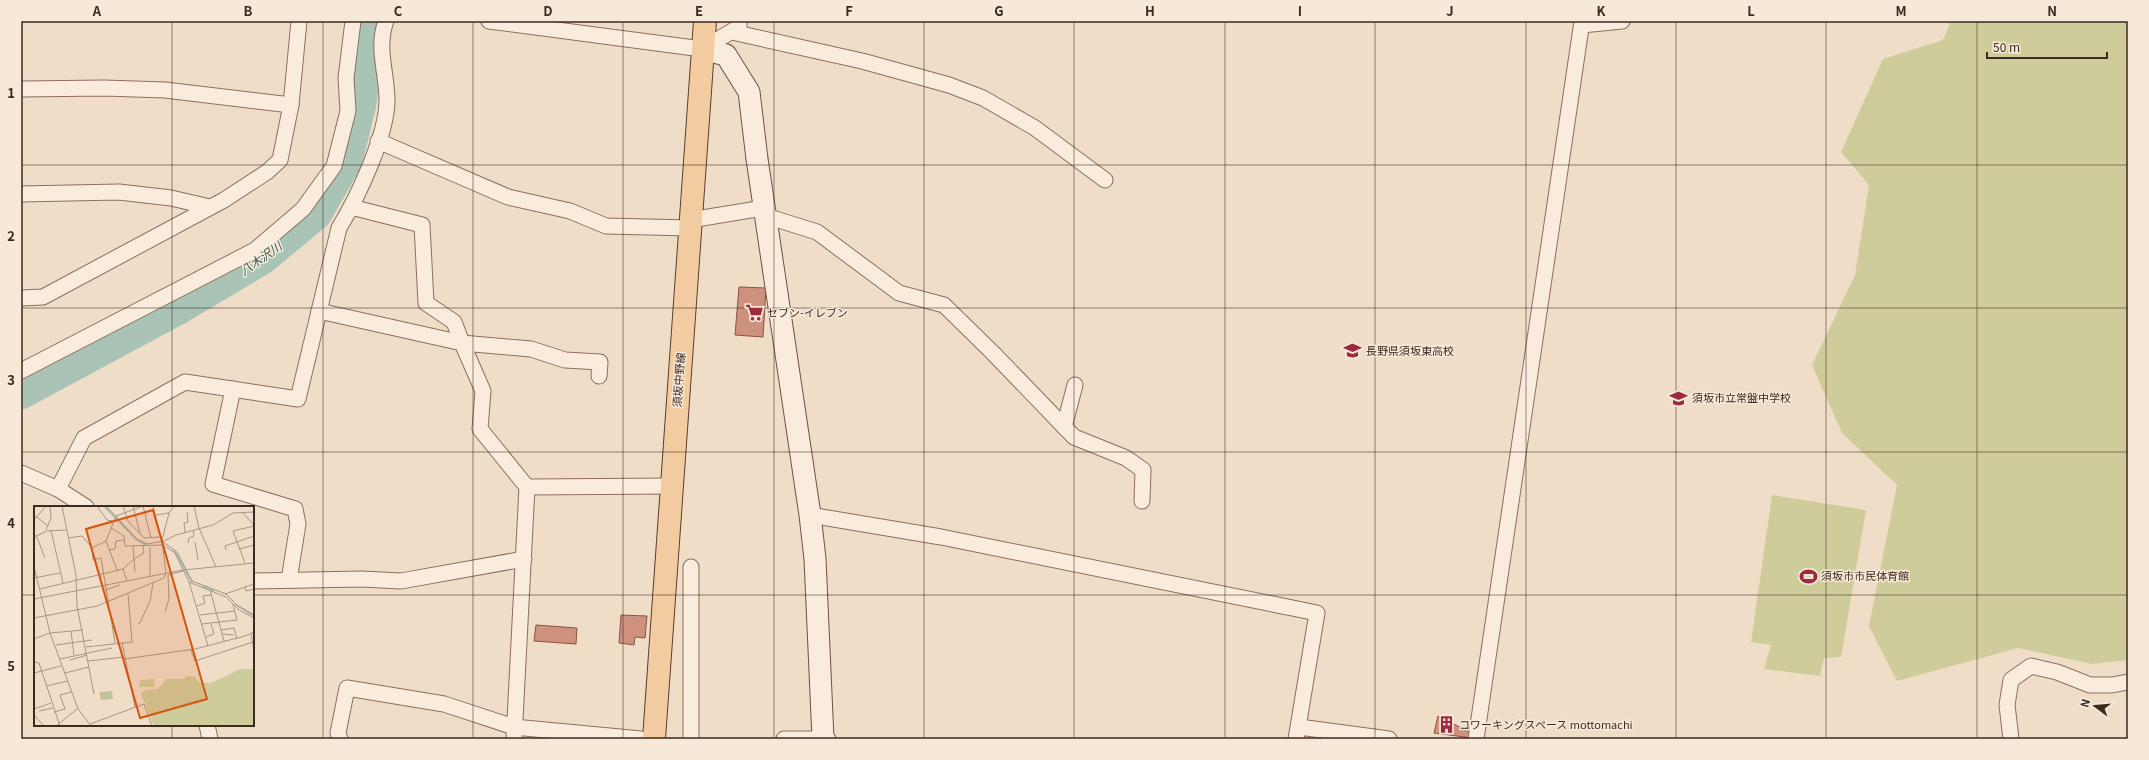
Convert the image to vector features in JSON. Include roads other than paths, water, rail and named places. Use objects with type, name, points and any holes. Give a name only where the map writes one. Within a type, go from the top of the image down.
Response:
[{"type":"main road","name":"須坂中野線","points":[[654,739],[705,21]]},
{"type":"street","points":[[21,298],[43,297],[210,207],[267,172],[280,160],[291,105],[299,21]]},
{"type":"street","points":[[21,371],[255,250],[303,209],[334,166],[348,111],[346,78],[353,21]]},
{"type":"street","points":[[58,489],[84,438],[184,382],[298,399],[339,228],[351,207],[378,140],[387,100],[381,54],[386,21]]},
{"type":"street","points":[[489,21],[702,49],[726,55],[749,92],[765,212],[810,515],[815,559],[823,739]]},
{"type":"street","points":[[1476,739],[1582,23],[1622,21]]},
{"type":"street","points":[[702,49],[735,27],[949,85],[983,98],[1035,128],[1105,180]]},
{"type":"street","points":[[21,89],[104,88],[165,90],[291,105]]},
{"type":"street","points":[[378,140],[508,196],[570,211],[606,226],[690,224],[765,212],[817,232],[899,294],[944,305],[993,353],[1074,437],[1126,458],[1143,470],[1142,501]]},
{"type":"street","points":[[21,194],[119,192],[171,198],[210,207]]},
{"type":"street","points":[[351,207],[422,225],[426,303],[454,322],[483,391],[480,428],[527,487],[514,733]]},
{"type":"street","points":[[319,311],[462,343],[531,349],[566,360],[600,362],[598,376]]},
{"type":"street","points":[[1064,427],[1075,385]]},
{"type":"street","points":[[233,389],[213,484],[296,509],[298,524],[289,580]]},
{"type":"street","points":[[21,473],[58,489],[84,506]]},
{"type":"street","points":[[527,487],[672,486]]},
{"type":"street","points":[[810,515],[941,537],[1317,613],[1298,733],[1389,739]]},
{"type":"street","points":[[254,581],[362,579],[401,581],[524,559]]},
{"type":"street","points":[[691,567],[691,739]]},
{"type":"street","points":[[2012,739],[2007,705],[2011,680],[2031,666],[2057,672],[2090,685],[2112,685],[2128,682]]},
{"type":"street","points":[[340,739],[338,733],[347,688],[444,704],[514,733],[641,739]]},
{"type":"street","points":[[207,726],[210,739]]},
{"type":"street","points":[[784,739],[828,739]]},
{"type":"waterway","name":"八木沢川","points":[[21,395],[179,310],[263,260],[317,215],[348,161],[362,104],[372,21]]},
{"type":"place","name":"セブン-イレブン","points":[[754,313]]},
{"type":"place","name":"長野県須坂東高校","points":[[1353,351]]},
{"type":"place","name":"須坂市立常盤中学校","points":[[1679,398]]},
{"type":"place","name":"須坂市市民体育館","points":[[1808,576]]},
{"type":"place","name":"コワーキングスペース mottomachi","points":[[1446,725]]}]
